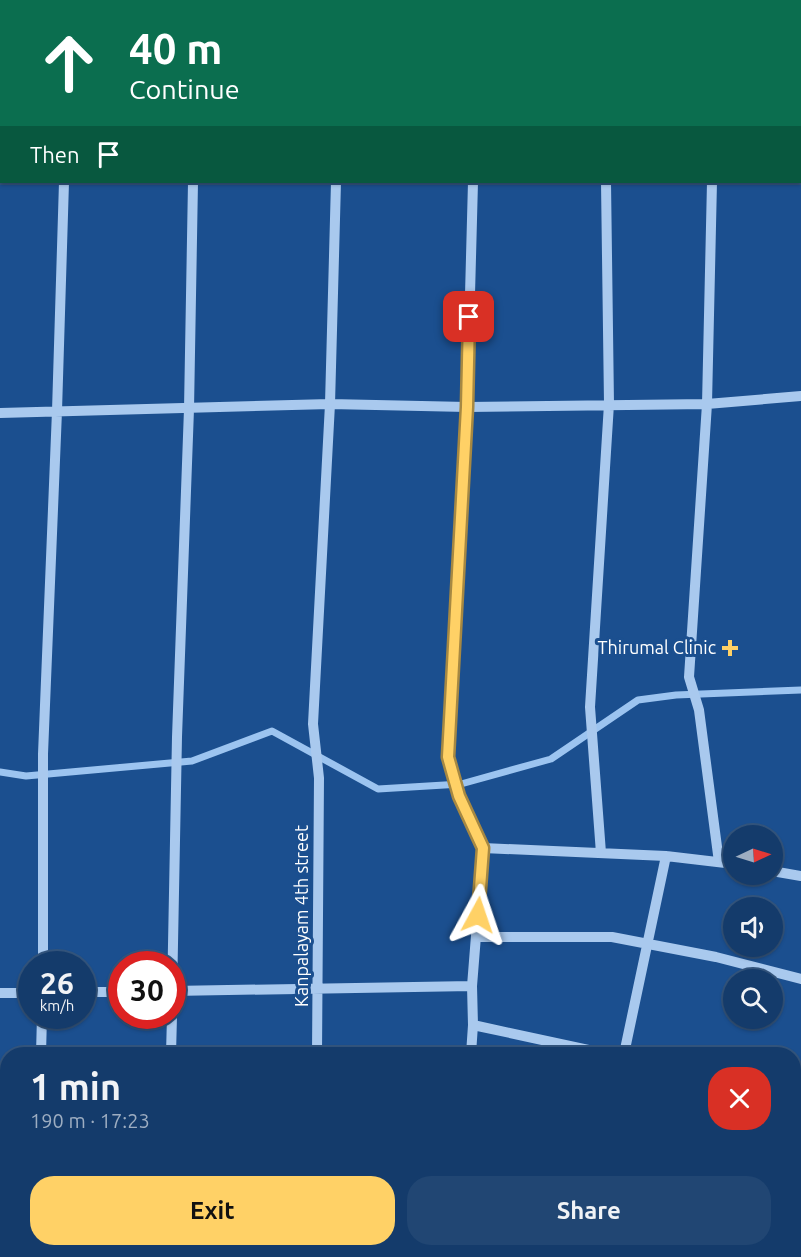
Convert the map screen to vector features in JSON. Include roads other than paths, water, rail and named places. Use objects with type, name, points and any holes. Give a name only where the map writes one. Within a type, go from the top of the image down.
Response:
[{"type":"street","points":[[43,951],[42,788],[64,183]]},
{"type":"street","points":[[174,951],[177,737],[189,409],[193,183]]},
{"type":"street","name":"Kanpalayam 4th street","points":[[317,1047],[319,778],[313,724],[330,404],[336,183]]},
{"type":"street","points":[[471,1047],[472,986],[483,848],[459,796],[448,757],[467,407],[473,183]]},
{"type":"street","points":[[601,853],[590,707],[609,404],[606,183]]},
{"type":"street","points":[[712,183],[707,404],[689,677],[699,710],[720,862]]},
{"type":"street","points":[[0,412],[330,404],[467,407],[707,404],[801,396]]},
{"type":"street","points":[[483,848],[666,856],[723,862]]},
{"type":"street","points":[[625,1047],[666,856]]},
{"type":"street","points":[[783,873],[801,876]]},
{"type":"street","points":[[476,937],[612,937],[716,957],[801,979]]},
{"type":"street","points":[[186,991],[472,986]]},
{"type":"street","points":[[0,993],[18,993]]},
{"type":"street","points":[[473,1025],[575,1047]]},
{"type":"street","points":[[41,1047],[42,1029]]},
{"type":"street","points":[[171,1047],[172,1029]]},
{"type":"waterway","points":[[0,772],[26,776],[192,761],[272,731],[378,789],[461,784],[551,759],[638,700],[676,695],[801,690]]},
{"type":"place","name":"Thirumal Clinic","points":[[730,648]]}]
